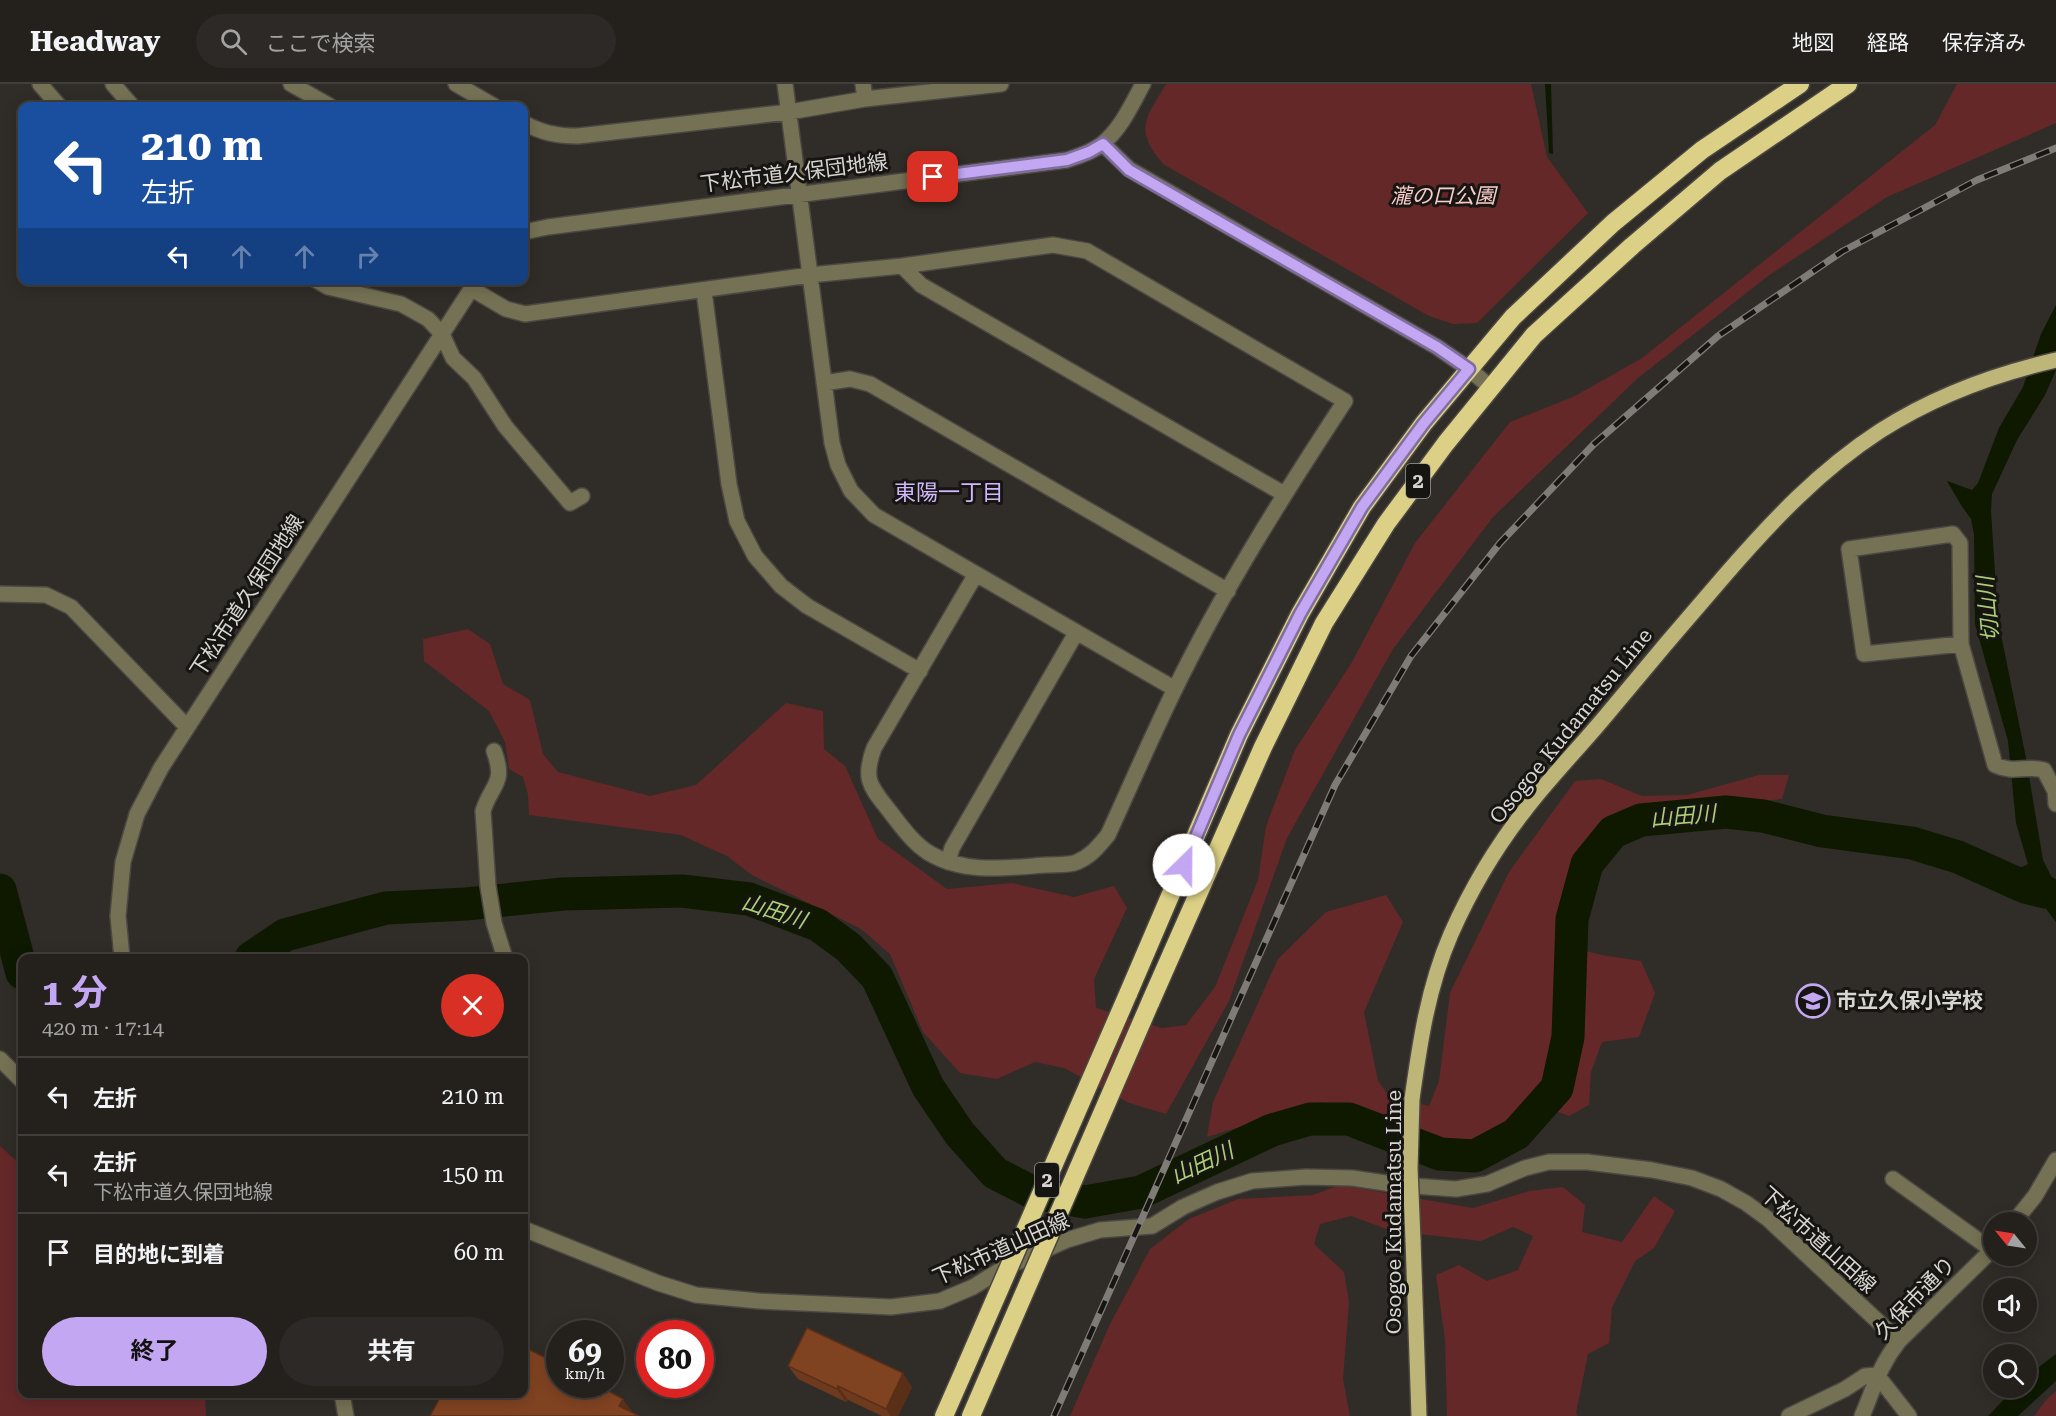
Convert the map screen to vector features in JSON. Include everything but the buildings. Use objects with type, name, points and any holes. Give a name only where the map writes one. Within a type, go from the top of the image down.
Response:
[{"type":"highway","name":"2","points":[[944,1416],[1239,735],[1300,614],[1362,507],[1424,423],[1513,317],[1612,223],[1702,150],[1800,84]]},
{"type":"highway","name":"2","points":[[971,1416],[1263,747],[1324,623],[1386,524],[1490,387],[1534,335],[1632,246],[1720,171],[1848,84]]},
{"type":"main road","name":"Osogoe Kudamatsu Line","points":[[1419,1416],[1410,1168],[1412,1099],[1421,1035],[1432,985],[1448,944],[1481,875],[1524,810],[1772,522],[1816,479],[1879,431],[1917,410],[1970,386],[2018,369],[2056,360]]},
{"type":"street","points":[[40,84],[56,102]]},
{"type":"street","points":[[113,84],[129,102]]},
{"type":"street","points":[[291,84],[323,102]]},
{"type":"street","points":[[456,84],[487,102]]},
{"type":"street","points":[[785,84],[835,454],[851,491],[874,514],[1175,689]]},
{"type":"street","points":[[528,125],[556,136],[578,136],[789,112],[864,92],[1001,84]]},
{"type":"street","name":"下松市道久保団地線","points":[[528,231],[1067,160],[1103,144],[1122,121],[1143,84]]},
{"type":"street","points":[[1103,144],[1129,170],[1437,347],[1490,387]]},
{"type":"street","points":[[475,285],[506,309],[525,314],[1053,245],[1087,251],[1345,401],[1284,494],[1228,591],[1175,689],[1108,836],[1093,854],[1075,863],[991,869],[948,862],[928,852],[910,837],[871,788],[867,767],[874,748],[976,574]]},
{"type":"street","points":[[902,266],[921,285],[1284,494]]},
{"type":"street","points":[[325,285],[401,304],[428,319],[442,334],[453,358],[474,378],[505,426],[570,503],[582,496]]},
{"type":"street","name":"下松市道久保団地線","points":[[122,954],[118,916],[123,862],[137,814],[161,768],[475,285]]},
{"type":"street","points":[[704,291],[729,484],[737,521],[755,556],[781,586],[807,606],[920,670]]},
{"type":"street","points":[[824,383],[850,379],[870,384],[1228,591]]},
{"type":"street","points":[[1961,644],[1864,654],[1849,549],[1953,534],[1960,543],[1961,644],[1995,765],[2007,771],[2035,768],[2044,770],[2055,791],[2056,804]]},
{"type":"street","points":[[0,594],[45,595],[71,608],[187,727]]},
{"type":"street","points":[[948,862],[952,848],[1076,633]]},
{"type":"street","points":[[494,751],[500,768],[498,781],[483,812],[488,886],[504,954]]},
{"type":"street","points":[[0,1059],[18,1077]]},
{"type":"street","points":[[2022,1212],[2036,1196],[2056,1160]]},
{"type":"street","name":"下松市道山田線","points":[[528,1231],[658,1283],[696,1295],[846,1307],[891,1307],[939,1301],[973,1287],[1002,1269],[1067,1240],[1100,1230],[1152,1226],[1183,1207],[1217,1192],[1252,1181],[1306,1177],[1352,1178],[1399,1185],[1456,1189],[1487,1184],[1525,1168],[1549,1162],[1587,1162],[1652,1170],[1692,1178],[1721,1189],[1746,1203],[1768,1219],[1899,1341]]},
{"type":"street","points":[[1893,1179],[1983,1242]]},
{"type":"street","name":"久保市通り","points":[[1862,1416],[1877,1375],[1887,1356],[1899,1341],[1983,1259]]},
{"type":"street","points":[[1789,1416],[1845,1389],[1866,1376],[1877,1375],[1909,1416]]},
{"type":"street","points":[[343,1398],[346,1416]]},
{"type":"green space","name":"瀧の口公園","points":[[1166,84],[1531,84],[1547,157],[1588,213],[1477,323],[1453,324],[1429,316],[1163,164],[1148,142],[1145,132],[1148,115]]},
{"type":"green space","points":[[1957,84],[2056,84],[2056,123],[1887,197],[1768,276],[1638,378],[1493,517],[1393,649],[1287,838],[1229,1001],[1166,1114],[1129,1103],[1064,1068],[1035,1062],[997,1079],[960,1073],[923,1032],[890,954],[861,929],[752,875],[727,856],[681,835],[529,815],[528,795],[523,777],[509,769],[505,742],[489,711],[424,661],[423,639],[468,629],[490,644],[503,684],[530,700],[543,754],[558,772],[650,796],[696,785],[786,703],[823,711],[824,749],[845,766],[878,839],[947,889],[1012,883],[1074,897],[1114,886],[1127,908],[1094,979],[1096,1008],[1162,1028],[1186,1025],[1215,987],[1258,880],[1266,826],[1295,750],[1352,662],[1415,543],[1510,422],[1575,396],[1642,358],[1935,125]]},
{"type":"green space","points":[[1759,775],[1789,775],[1782,799],[1643,812],[1606,831],[1580,873],[1563,945],[1602,955],[1641,961],[1655,993],[1639,1037],[1602,1042],[1591,1072],[1589,1105],[1569,1116],[1558,1112],[1531,1109],[1464,1143],[1429,1141],[1362,1112],[1320,1102],[1207,1137],[1213,1102],[1278,959],[1326,912],[1386,895],[1403,922],[1364,1012],[1378,1081],[1389,1096],[1429,1106],[1439,1081],[1450,993],[1509,872],[1575,781],[1601,779],[1642,796],[1687,795]]},
{"type":"green space","points":[[0,1146],[18,1162],[18,1398],[205,1398],[206,1416],[0,1416]]},
{"type":"green space","points":[[1340,1185],[1473,1208],[1529,1191],[1563,1187],[1585,1205],[1582,1232],[1622,1242],[1654,1196],[1675,1211],[1654,1248],[1635,1261],[1612,1307],[1609,1343],[1588,1354],[1576,1413],[1578,1416],[1447,1416],[1445,1340],[1436,1275],[1459,1265],[1487,1281],[1518,1270],[1533,1236],[1513,1227],[1481,1241],[1392,1231],[1351,1216],[1320,1224],[1314,1244],[1344,1272],[1349,1302],[1343,1379],[1350,1416],[1070,1416],[1110,1324],[1150,1249],[1189,1219],[1238,1199],[1313,1195]]},
{"type":"green space","points":[[2056,1391],[2056,1416],[2034,1416],[2047,1399]]},
{"type":"water","points":[[1545,84],[1551,84],[1553,154],[1549,153]]},
{"type":"water","name":"切山川","points":[[2056,305],[2056,370],[2045,395],[2017,440],[1992,494],[1991,511],[1998,620],[2026,758],[2043,860],[2056,886],[2056,922],[2043,905],[1999,879],[2028,864],[2016,823],[2008,741],[1975,624],[1974,534],[1971,519],[1947,481],[1972,490],[1978,483],[1999,428],[2023,387],[2041,334]]},
{"type":"water","points":[[2056,1354],[2056,1381],[2018,1416],[1988,1416],[2005,1398],[2037,1398],[2037,1368]]},
{"type":"waterway","name":"山田川","points":[[257,954],[285,935],[386,908],[466,904],[563,894],[682,891],[749,899],[818,925],[848,947],[877,977],[928,1087],[960,1134],[995,1173],[1034,1193],[1085,1202],[1141,1192],[1272,1130],[1310,1119],[1349,1119],[1440,1154],[1475,1156],[1516,1134],[1557,1088],[1568,1037],[1572,919],[1587,864],[1613,832],[1641,820],[1726,812],[1763,816],[1822,831],[1912,843],[1958,857],[2025,887],[2045,892]]},
{"type":"waterway","name":"山田川","points":[[0,890],[18,958]]},
{"type":"railway","points":[[1054,1416],[1335,785],[1411,656],[1500,543],[1594,444],[1718,336],[1843,251],[1977,180],[2056,148]]},
{"type":"place","name":"市立久保小学校","points":[[1813,1001]]},
{"type":"district","name":"東陽一丁目","points":[[949,492]]},
{"type":"route","points":[[933,177],[1067,160],[1103,144],[1129,170],[1437,347],[1469,369],[1424,423],[1362,507],[1300,614],[1239,735],[1184,865]]}]
